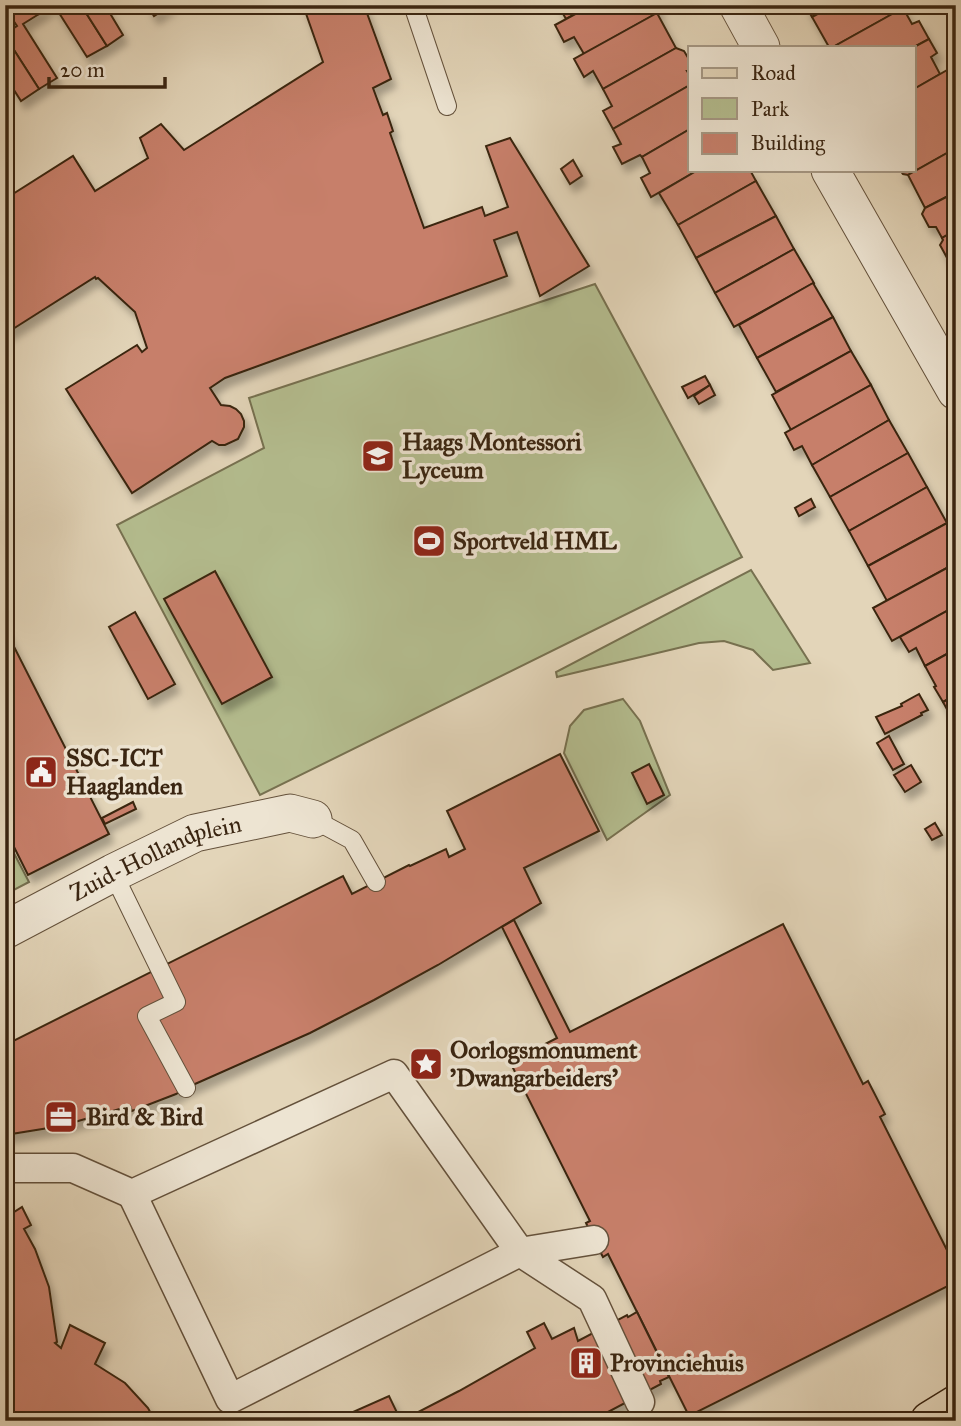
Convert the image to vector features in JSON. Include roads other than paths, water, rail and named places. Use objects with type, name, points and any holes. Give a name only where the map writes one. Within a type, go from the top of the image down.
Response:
[{"type":"main road","points":[[930,1421],[956,1405]]},
{"type":"street","points":[[738,5],[760,46]]},
{"type":"street","points":[[831,172],[956,391]]},
{"type":"street","name":"Zuid-Hollandplein","points":[[5,930],[195,833],[290,813],[313,819]]},
{"type":"street","points":[[132,1194],[394,1074],[520,1252],[592,1299],[640,1402]]},
{"type":"street","points":[[5,1168],[73,1168],[132,1194],[230,1399],[520,1252],[594,1240]]},
{"type":"lane","points":[[413,5],[447,106]]},
{"type":"lane","points":[[313,819],[352,841],[376,882]]},
{"type":"lane","points":[[113,873],[177,1002],[147,1016],[186,1088]]},
{"type":"place","name":"Haags Montessori Lyceum","points":[[378,456]]},
{"type":"place","name":"Sportveld HML","points":[[429,541]]},
{"type":"place","name":"SSC-ICT Haaglanden","points":[[41,772]]},
{"type":"place","name":"Oorlogsmonument 'Dwangarbeiders'","points":[[426,1064]]},
{"type":"place","name":"Bird & Bird","points":[[61,1117]]},
{"type":"place","name":"Provinciehuis","points":[[586,1363]]}]
